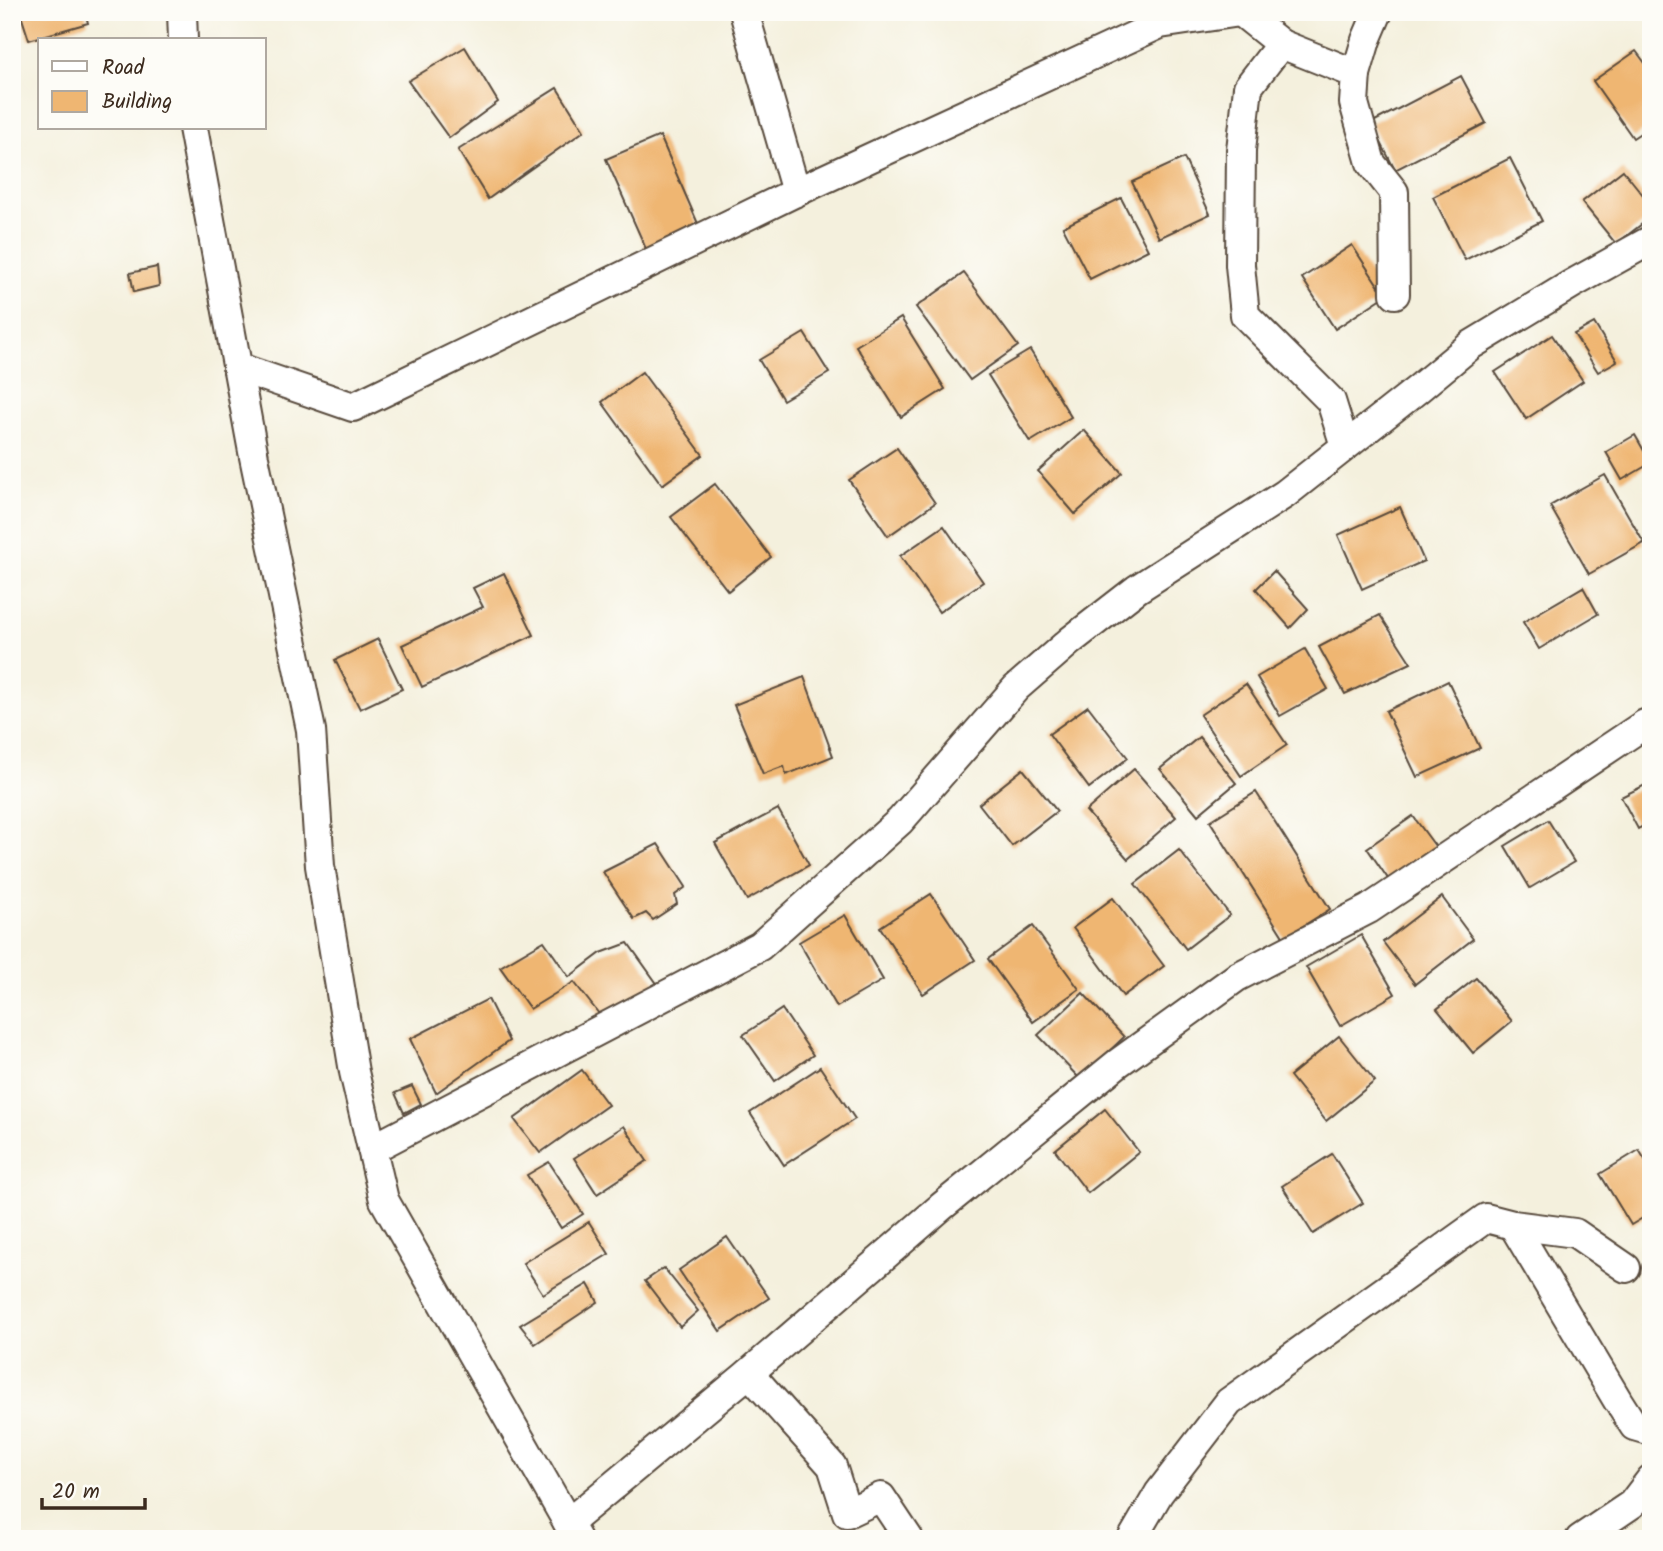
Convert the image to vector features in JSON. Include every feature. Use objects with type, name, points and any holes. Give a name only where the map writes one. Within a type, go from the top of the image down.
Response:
[{"type":"street","points":[[181,12],[183,38]]},
{"type":"street","points":[[744,12],[796,192]]},
{"type":"street","points":[[237,367],[353,407],[796,192],[1160,24],[1241,12],[1281,44],[1356,74]]},
{"type":"street","points":[[1378,12],[1356,74],[1354,103],[1371,163],[1394,192],[1395,294]]},
{"type":"street","points":[[1281,44],[1248,87],[1241,150],[1240,265],[1245,315],[1331,401],[1345,446]]},
{"type":"street","points":[[193,130],[254,457],[311,730],[320,866],[355,1072],[384,1200],[572,1531],[749,1373],[952,1198],[1118,1063],[1237,977],[1369,909],[1649,730]]},
{"type":"street","points":[[372,1149],[761,946],[900,821],[1016,688],[1070,640],[1137,589],[1284,494],[1471,345],[1651,240]]},
{"type":"street","points":[[1132,1539],[1159,1493],[1229,1402],[1486,1218],[1513,1225],[1576,1233],[1626,1268]]},
{"type":"street","points":[[1513,1225],[1634,1426],[1651,1431]]},
{"type":"street","points":[[749,1373],[832,1466],[847,1513],[881,1497],[909,1539]]},
{"type":"street","points":[[1580,1539],[1632,1503],[1651,1479]]},
{"type":"building","points":[[20,12],[85,12],[88,23],[29,40]]},
{"type":"building","points":[[465,47],[498,102],[449,138],[408,81]]},
{"type":"building","points":[[1636,51],[1651,71],[1651,126],[1633,138],[1593,81]]},
{"type":"building","points":[[1461,76],[1486,123],[1395,170],[1371,123]]},
{"type":"building","points":[[557,88],[584,131],[488,199],[458,150]]},
{"type":"building","points":[[660,136],[699,226],[646,249],[606,159]]},
{"type":"building","points":[[1184,158],[1210,214],[1159,238],[1132,182]]},
{"type":"building","points":[[1510,158],[1542,221],[1465,260],[1433,197]]},
{"type":"building","points":[[1623,170],[1651,205],[1651,217],[1616,244],[1582,202]]},
{"type":"building","points":[[1121,198],[1148,250],[1090,279],[1063,227]]},
{"type":"building","points":[[1352,245],[1385,296],[1335,329],[1302,278]]},
{"type":"building","points":[[157,267],[159,286],[134,292],[130,273]]},
{"type":"building","points":[[964,273],[1018,346],[970,380],[916,307]]},
{"type":"building","points":[[901,318],[945,389],[901,417],[856,346]]},
{"type":"building","points":[[1594,323],[1617,361],[1598,372],[1574,334]]},
{"type":"building","points":[[804,333],[829,373],[783,400],[759,360]]},
{"type":"building","points":[[1552,335],[1583,381],[1526,419],[1495,372]]},
{"type":"building","points":[[1030,350],[1071,417],[1030,442],[988,375]]},
{"type":"building","points":[[642,372],[703,455],[662,485],[602,402]]},
{"type":"building","points":[[1084,430],[1122,473],[1075,514],[1038,471]]},
{"type":"building","points":[[1635,435],[1651,463],[1622,480],[1606,452]]},
{"type":"building","points":[[897,448],[935,503],[888,536],[849,480]]},
{"type":"building","points":[[1605,475],[1644,543],[1589,574],[1550,506]]},
{"type":"building","points":[[715,484],[771,557],[728,591],[671,517]]},
{"type":"building","points":[[1400,507],[1424,561],[1362,589],[1338,535]]},
{"type":"building","points":[[944,526],[983,582],[939,612],[900,556]]},
{"type":"building","points":[[1274,571],[1308,609],[1290,628],[1256,589]]},
{"type":"building","points":[[504,573],[534,635],[422,687],[402,645],[483,607],[473,588]]},
{"type":"building","points":[[1583,587],[1598,614],[1539,649],[1523,622]]},
{"type":"building","points":[[1380,615],[1411,663],[1345,694],[1319,647]]},
{"type":"building","points":[[378,639],[402,689],[360,709],[335,660]]},
{"type":"building","points":[[1305,649],[1328,689],[1280,716],[1257,677]]},
{"type":"building","points":[[804,677],[833,756],[786,775],[784,766],[763,774],[734,705]]},
{"type":"building","points":[[1448,681],[1480,748],[1417,777],[1386,711]]},
{"type":"building","points":[[1246,684],[1287,745],[1241,776],[1200,715]]},
{"type":"building","points":[[1088,706],[1128,758],[1089,788],[1049,734]]},
{"type":"building","points":[[1199,737],[1236,783],[1198,815],[1160,769]]},
{"type":"building","points":[[1023,769],[1057,811],[1012,846],[979,804]]},
{"type":"building","points":[[1134,769],[1176,817],[1128,859],[1086,811]]},
{"type":"building","points":[[1651,782],[1651,822],[1638,829],[1621,797]]},
{"type":"building","points":[[1256,792],[1330,909],[1284,938],[1210,821]]},
{"type":"building","points":[[778,809],[809,865],[747,900],[715,843]]},
{"type":"building","points":[[1413,816],[1438,850],[1391,883],[1367,848]]},
{"type":"building","points":[[1548,820],[1574,862],[1530,888],[1505,846]]},
{"type":"building","points":[[658,844],[686,887],[675,895],[677,904],[653,920],[646,913],[634,919],[603,872]]},
{"type":"building","points":[[1179,850],[1230,915],[1186,949],[1135,884]]},
{"type":"building","points":[[931,894],[975,960],[923,994],[880,927]]},
{"type":"building","points":[[1442,897],[1473,939],[1415,984],[1383,942]]},
{"type":"building","points":[[1113,898],[1164,966],[1123,996],[1073,928]]},
{"type":"building","points":[[845,915],[883,980],[837,1007],[799,942]]},
{"type":"building","points":[[1033,926],[1079,989],[1033,1022],[988,959]]},
{"type":"building","points":[[1361,935],[1395,994],[1340,1026],[1306,967]]},
{"type":"building","points":[[544,941],[569,977],[601,953],[628,943],[658,985],[603,1019],[574,982],[530,1009],[500,967]]},
{"type":"building","points":[[1476,978],[1512,1021],[1473,1053],[1437,1009]]},
{"type":"building","points":[[1083,993],[1124,1037],[1080,1079],[1038,1035]]},
{"type":"building","points":[[488,999],[509,1041],[436,1093],[410,1039]]},
{"type":"building","points":[[782,1009],[813,1055],[775,1081],[743,1035]]},
{"type":"building","points":[[1339,1036],[1375,1081],[1326,1121],[1290,1076]]},
{"type":"building","points":[[820,1067],[855,1119],[784,1165],[750,1113]]},
{"type":"building","points":[[582,1070],[608,1105],[540,1153],[514,1119]]},
{"type":"building","points":[[412,1086],[421,1104],[404,1113],[395,1093]]},
{"type":"building","points":[[1105,1109],[1139,1152],[1088,1193],[1055,1150]]},
{"type":"building","points":[[624,1126],[647,1161],[597,1194],[574,1158]]},
{"type":"building","points":[[1639,1150],[1651,1169],[1651,1213],[1631,1225],[1600,1174]]},
{"type":"building","points":[[1332,1154],[1363,1203],[1313,1234],[1282,1186]]},
{"type":"building","points":[[549,1162],[583,1214],[561,1228],[527,1175]]},
{"type":"building","points":[[589,1222],[609,1254],[543,1294],[523,1263]]},
{"type":"building","points":[[727,1237],[769,1298],[720,1331],[679,1270]]},
{"type":"building","points":[[664,1268],[698,1311],[680,1327],[645,1281]]},
{"type":"building","points":[[588,1284],[598,1302],[535,1344],[520,1325]]}]
